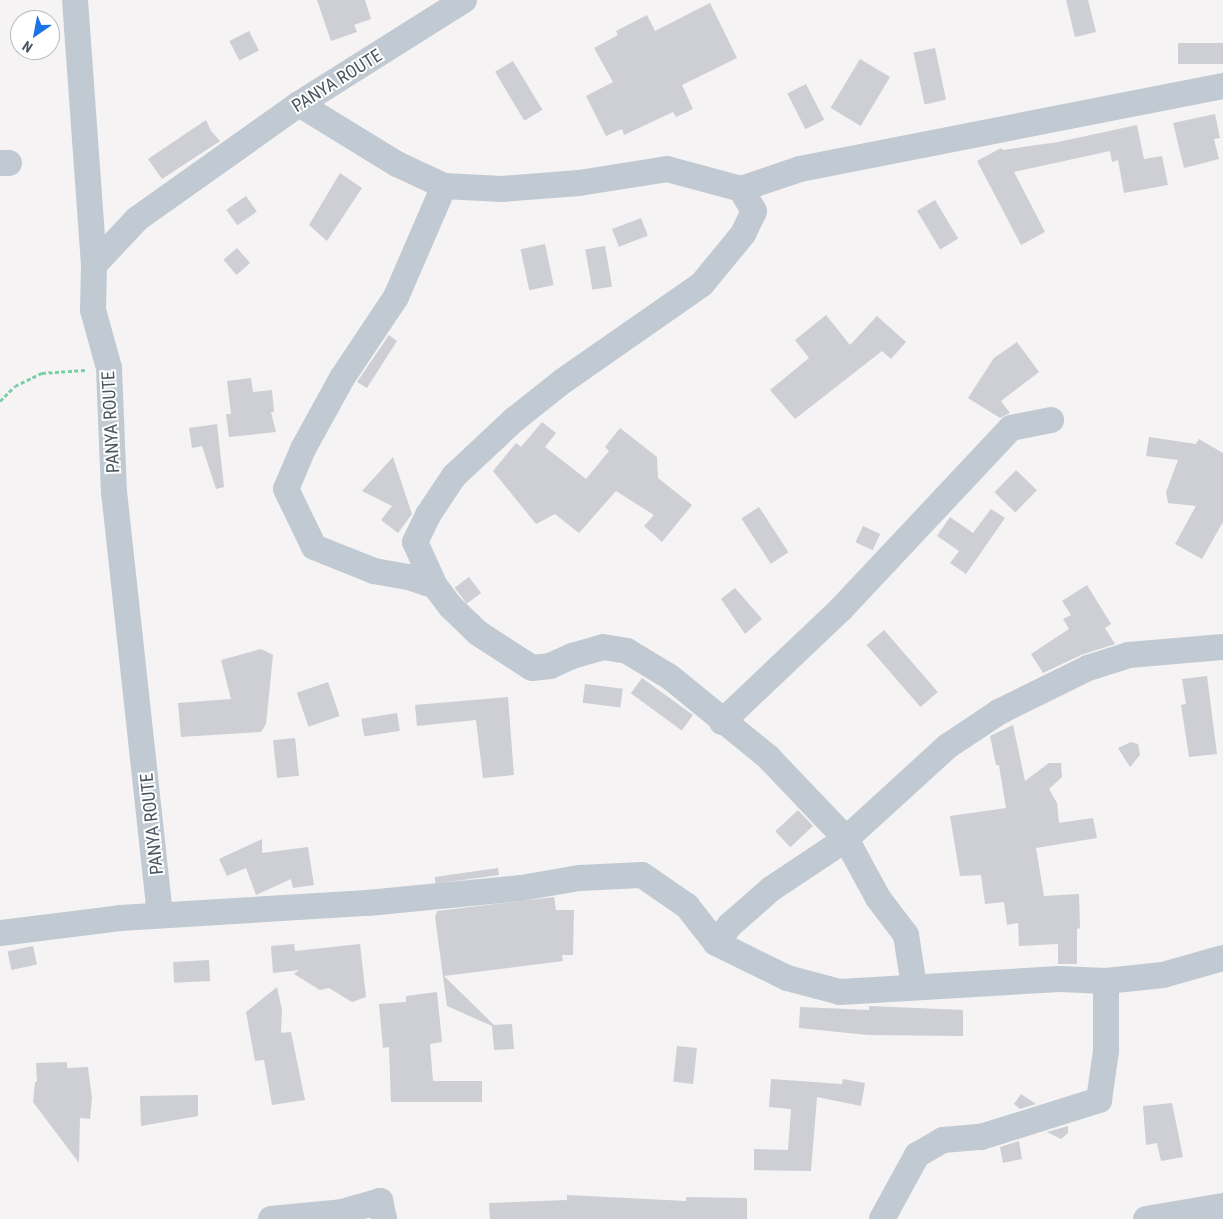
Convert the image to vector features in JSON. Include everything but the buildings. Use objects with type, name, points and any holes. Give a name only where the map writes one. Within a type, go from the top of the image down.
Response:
[{"type":"street","points":[[75,0],[94,265]]},
{"type":"street","name":"PANYA ROUTE","points":[[160,915],[114,494],[109,368],[93,310],[94,265],[137,219],[299,104],[464,0]]},
{"type":"street","points":[[299,104],[397,164],[444,186],[502,189],[579,182],[667,169],[742,189],[800,169],[1223,86]]},
{"type":"street","points":[[435,586],[374,571],[314,547],[286,489],[303,449],[342,378],[396,297],[444,186]]},
{"type":"street","points":[[742,189],[754,211],[743,234],[702,284],[563,381],[515,420],[454,476],[415,542],[435,586],[451,607],[478,633],[519,662],[532,668],[550,666],[572,656],[603,647],[627,651],[670,677],[722,722],[768,757],[846,839],[878,898],[906,935],[914,986]]},
{"type":"street","points":[[722,722],[841,609],[1011,428],[1050,420]]},
{"type":"street","points":[[716,943],[730,925],[771,889],[846,839],[948,746],[999,712],[1088,668],[1130,655],[1223,647]]},
{"type":"street","points":[[0,933],[160,915],[368,903],[521,888],[579,878],[642,875],[687,906],[716,943],[787,978],[840,992],[914,986],[1060,979],[1106,981],[1163,975],[1223,958]]},
{"type":"street","points":[[882,1219],[917,1155],[943,1140],[981,1137],[1099,1100],[1106,1051],[1106,981]]},
{"type":"street","points":[[271,1219],[342,1212],[380,1201],[384,1219]]},
{"type":"street","points":[[1146,1219],[1223,1206]]},
{"type":"path","points":[[0,401],[15,386],[42,373],[109,368]]}]
